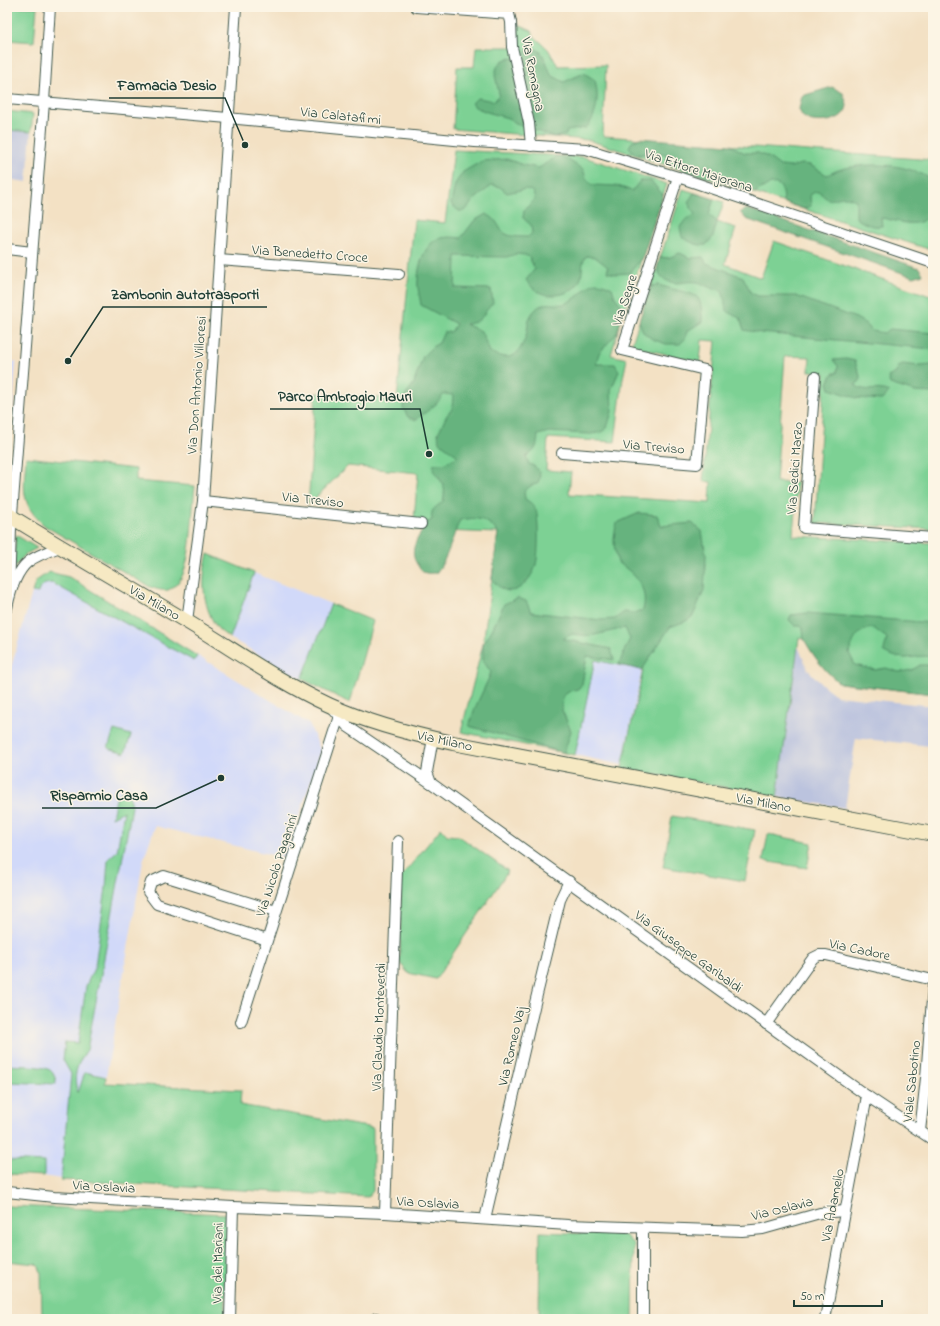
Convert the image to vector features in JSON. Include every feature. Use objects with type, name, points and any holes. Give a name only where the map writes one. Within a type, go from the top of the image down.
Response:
[{"type":"main road","name":"Via Milano","points":[[10,516],[187,621],[334,711],[433,738],[933,834]]},
{"type":"street","points":[[7,608],[9,597],[10,516],[44,102],[50,7]]},
{"type":"street","name":"Via Don Antonio Villoresi","points":[[187,621],[203,501],[236,7]]},
{"type":"street","points":[[416,7],[509,10]]},
{"type":"street","name":"Via Romagna","points":[[509,10],[512,46],[529,123],[531,146]]},
{"type":"street","name":"Via Calatafimi","points":[[7,99],[228,118],[450,140]]},
{"type":"street","name":"Via Ettore Majorana","points":[[450,140],[586,149],[678,177],[933,263]]},
{"type":"street","name":"Via Segre","points":[[678,177],[622,350],[705,370]]},
{"type":"street","points":[[7,250],[32,252]]},
{"type":"street","name":"Via Benedetto Croce","points":[[219,260],[399,274]]},
{"type":"street","name":"Via Treviso","points":[[562,452],[697,464],[705,370]]},
{"type":"street","name":"Via Sedici Marzo","points":[[815,377],[804,528],[933,538]]},
{"type":"street","name":"Via Treviso","points":[[203,501],[421,524]]},
{"type":"street","points":[[9,597],[20,574],[28,562],[48,551],[60,547]]},
{"type":"street","name":"Via Giuseppe Garibaldi","points":[[334,711],[347,726],[431,782],[766,1024],[867,1096],[933,1140]]},
{"type":"street","name":"Via Nicolò Paganini","points":[[241,1022],[276,911],[334,711]]},
{"type":"street","points":[[431,782],[427,772],[433,738]]},
{"type":"street","name":"Via Claudio Monteverdi","points":[[385,1214],[398,841]]},
{"type":"street","points":[[267,940],[157,904],[148,892],[151,882],[164,876],[276,911]]},
{"type":"street","name":"Via Romeo Vaj","points":[[485,1220],[556,914],[560,900],[569,882]]},
{"type":"street","name":"Via Cadore","points":[[766,1024],[813,958],[819,955],[826,955],[933,980]]},
{"type":"street","name":"Viale Sabotino","points":[[920,1131],[930,1079],[933,986]]},
{"type":"street","name":"Via Adamello","points":[[825,1319],[867,1096]]},
{"type":"street","name":"Via Oslavia","points":[[7,1192],[54,1198],[644,1228],[742,1231],[763,1229],[820,1213],[845,1211]]},
{"type":"street","name":"Via dei Mariani","points":[[230,1319],[233,1207]]},
{"type":"street","points":[[642,1319],[644,1228]]},
{"type":"shaded area","points":[[7,130],[31,132],[27,182],[7,179]]},
{"type":"shaded area","points":[[7,361],[16,362],[10,439],[7,450]]},
{"type":"shaded area","points":[[49,572],[69,577],[309,724],[321,751],[285,858],[155,826],[143,861],[106,1077],[85,1073],[71,1181],[44,1176],[7,1174],[7,741],[9,734],[7,732],[7,682],[34,586],[36,581]]},
{"type":"shaded area","points":[[254,573],[331,604],[302,679],[230,638]]},
{"type":"shaded area","points":[[798,646],[808,670],[837,696],[933,706],[930,746],[856,738],[845,808],[777,797]]},
{"type":"shaded area","points":[[595,660],[642,670],[622,765],[575,755]]},
{"type":"green space","points":[[7,7],[37,7],[34,42],[7,40]]},
{"type":"green space","points":[[518,25],[532,31],[534,36],[548,49],[558,66],[606,65],[603,136],[933,160],[933,248],[925,248],[588,140],[453,129],[457,67],[474,67],[476,47],[518,47]]},
{"type":"green space","points":[[530,47],[540,51],[546,61],[551,75],[564,82],[584,73],[595,80],[597,99],[595,112],[586,128],[567,131],[566,135],[554,137],[519,125],[508,118],[487,112],[475,107],[472,103],[477,98],[495,101],[499,94],[495,75],[497,67],[506,59],[522,57]]},
{"type":"green space","points":[[832,87],[843,93],[847,102],[846,110],[843,114],[829,121],[818,122],[802,116],[799,109],[802,96]]},
{"type":"green space","points":[[7,111],[33,114],[31,132],[7,130]]},
{"type":"green space","points":[[639,138],[730,145],[745,153],[758,153],[768,157],[780,166],[791,167],[801,164],[810,165],[827,175],[840,169],[864,165],[901,167],[924,175],[933,181],[934,207],[928,217],[916,223],[905,223],[881,218],[882,226],[871,225],[856,218],[856,200],[846,197],[829,199],[823,196],[820,192],[815,192],[810,195],[811,206],[804,209],[783,202],[783,192],[777,184],[769,185],[754,193],[667,165],[666,159],[670,156],[659,152],[636,155],[629,147],[632,142]]},
{"type":"green space","points":[[454,150],[584,157],[667,184],[623,314],[611,355],[627,359],[623,378],[615,442],[548,438],[546,470],[571,472],[569,494],[710,503],[711,482],[703,481],[716,341],[702,340],[700,362],[631,346],[683,189],[724,202],[717,222],[736,228],[725,264],[761,278],[774,241],[933,297],[933,529],[815,523],[825,373],[809,371],[810,357],[785,356],[776,482],[797,483],[793,536],[933,543],[933,694],[840,683],[824,668],[804,639],[799,638],[777,797],[622,768],[643,670],[595,660],[575,755],[461,732],[483,644],[498,533],[413,530],[418,473],[348,466],[308,505],[316,393],[397,399],[414,220],[445,223]]},
{"type":"green space","points":[[557,156],[567,159],[583,169],[586,178],[592,185],[618,186],[632,191],[640,181],[651,181],[663,195],[643,256],[630,273],[615,274],[607,272],[608,267],[595,257],[586,256],[579,282],[566,293],[548,295],[533,288],[526,280],[535,269],[529,257],[525,255],[517,254],[506,257],[456,256],[455,288],[491,289],[493,303],[479,320],[465,324],[481,331],[490,352],[499,356],[507,357],[515,355],[526,337],[531,315],[539,307],[546,304],[565,304],[595,283],[612,288],[615,297],[621,305],[623,314],[617,333],[599,353],[596,364],[615,364],[619,371],[611,390],[612,411],[607,428],[602,432],[591,434],[549,432],[538,435],[535,448],[526,457],[529,464],[538,469],[540,475],[537,484],[532,485],[524,491],[525,499],[532,504],[537,515],[537,557],[535,568],[527,581],[516,590],[510,591],[504,590],[498,586],[492,579],[498,533],[490,524],[482,520],[460,520],[447,555],[436,573],[423,572],[417,564],[414,555],[414,546],[424,529],[413,530],[432,520],[432,511],[443,501],[444,487],[433,470],[434,464],[444,464],[458,456],[439,442],[438,433],[447,415],[452,409],[453,395],[444,394],[436,404],[416,420],[408,417],[403,408],[404,398],[414,383],[423,356],[432,347],[439,343],[444,332],[451,332],[456,324],[421,305],[418,275],[424,253],[430,244],[440,238],[461,238],[474,221],[486,214],[491,216],[501,230],[508,235],[528,237],[532,233],[531,225],[523,218],[524,211],[535,198],[532,191],[526,189],[507,193],[500,187],[492,185],[474,200],[465,211],[459,211],[451,204],[455,184],[463,172],[482,161],[507,159],[523,165],[539,168]]},
{"type":"green space","points":[[694,193],[714,199],[709,214],[717,222],[713,237],[706,245],[694,243],[682,237],[680,227],[686,219],[695,215],[688,202]]},
{"type":"green space","points":[[748,209],[919,268],[923,274],[914,277],[746,219],[740,212]]},
{"type":"green space","points":[[680,253],[690,258],[703,257],[706,263],[743,277],[751,293],[758,296],[796,296],[856,318],[866,324],[872,331],[885,333],[890,329],[933,333],[933,349],[761,333],[744,330],[740,318],[733,315],[726,309],[725,299],[721,290],[696,282],[671,282],[660,275],[658,268],[660,257],[668,258]]},
{"type":"green space","points":[[659,285],[696,296],[698,298],[701,308],[702,322],[687,331],[685,339],[680,344],[666,344],[652,339],[643,332],[639,321],[651,286]]},
{"type":"green space","points":[[846,359],[855,361],[861,379],[855,385],[859,388],[867,390],[885,390],[889,392],[882,400],[856,398],[830,389],[828,383],[833,373],[837,373],[838,366],[833,360]]},
{"type":"green space","points":[[902,364],[920,366],[933,365],[933,393],[915,392],[890,384],[888,377],[896,373],[898,367]]},
{"type":"green space","points":[[26,457],[136,469],[136,481],[195,486],[188,554],[183,574],[179,581],[168,590],[150,587],[45,526],[31,510],[25,495],[24,478]]},
{"type":"green space","points":[[639,513],[657,515],[661,526],[692,523],[702,531],[706,556],[704,590],[693,616],[686,621],[670,627],[642,670],[619,665],[630,639],[625,628],[590,636],[572,634],[563,639],[611,649],[614,660],[587,656],[582,684],[578,689],[570,691],[563,696],[562,710],[571,731],[564,753],[469,726],[475,708],[491,672],[483,661],[483,644],[492,630],[504,604],[518,598],[526,601],[531,612],[601,620],[615,619],[624,612],[634,613],[643,610],[644,595],[639,582],[630,572],[618,563],[614,543],[614,534],[617,523]]},
{"type":"green space","points":[[16,535],[37,548],[26,554],[13,568]]},
{"type":"green space","points":[[208,554],[254,573],[230,638],[216,626],[211,618],[205,600],[204,572]]},
{"type":"green space","points":[[49,572],[69,577],[197,656],[194,661],[52,583],[43,585],[38,593],[32,592],[36,581]]},
{"type":"green space","points":[[331,604],[373,621],[350,703],[302,679]]},
{"type":"green space","points":[[807,613],[933,623],[933,658],[923,656],[903,658],[884,652],[887,638],[873,628],[863,631],[857,636],[849,653],[855,665],[875,670],[886,668],[899,672],[912,670],[920,665],[927,665],[933,668],[933,694],[840,683],[820,664],[812,653],[804,639],[802,626],[795,626],[789,620],[791,615]]},
{"type":"green space","points":[[114,730],[131,735],[125,753],[108,748]]},
{"type":"green space","points":[[122,790],[129,797],[132,807],[87,1050],[76,1070],[75,1081],[78,1093],[85,1072],[106,1077],[105,1083],[241,1090],[240,1105],[373,1128],[373,1191],[368,1197],[61,1180],[71,1074],[63,1060],[65,1042],[78,1043],[86,986],[95,966],[106,888],[108,859],[117,851],[124,811],[112,817],[116,799]]},
{"type":"green space","points":[[672,816],[755,830],[745,881],[663,867]]},
{"type":"green space","points":[[441,828],[447,835],[459,836],[508,871],[436,979],[408,973],[400,963],[401,877]]},
{"type":"green space","points":[[768,834],[812,843],[807,868],[763,861]]},
{"type":"green space","points":[[7,1065],[46,1068],[53,1073],[56,1084],[7,1082]]},
{"type":"green space","points":[[7,1160],[44,1162],[44,1176],[7,1174]]},
{"type":"green space","points":[[7,1206],[229,1214],[225,1319],[42,1319],[41,1272],[39,1267],[36,1264],[7,1261]]},
{"type":"green space","points":[[540,1232],[625,1235],[634,1245],[633,1319],[539,1319]]},
{"type":"place","name":"Farmacia Desio","points":[[245,145]]},
{"type":"place","name":"Zambonin autotrasporti","points":[[68,361]]},
{"type":"place","name":"Parco Ambrogio Mauri","points":[[429,454]]},
{"type":"place","name":"Risparmio Casa","points":[[221,778]]}]
